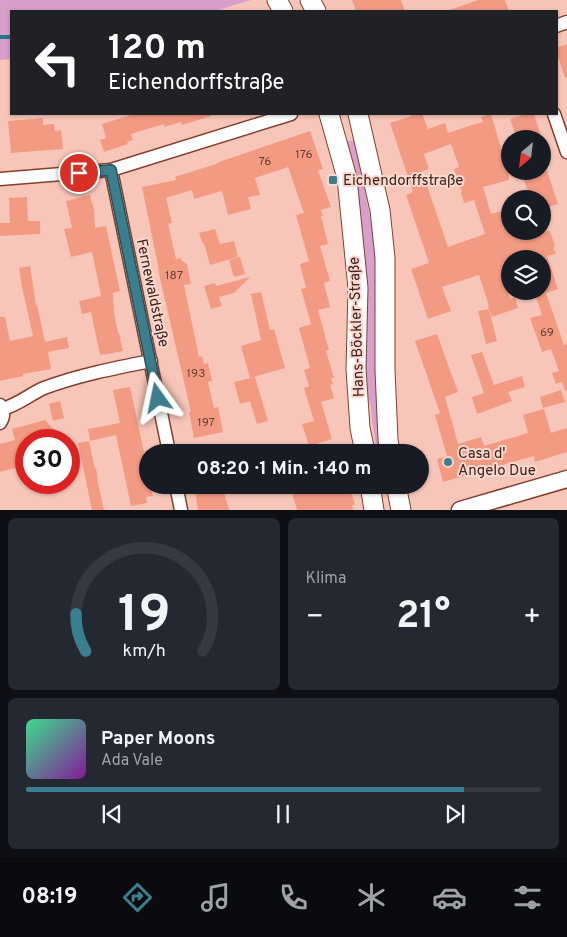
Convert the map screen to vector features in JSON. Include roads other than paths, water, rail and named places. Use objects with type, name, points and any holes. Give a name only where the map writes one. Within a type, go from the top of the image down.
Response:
[{"type":"main road","name":"Hans-Böckler-Straße","points":[[329,115],[347,178],[358,288],[356,368],[363,444]]},
{"type":"main road","name":"Hans-Böckler-Straße","points":[[358,115],[380,210],[385,258],[385,370],[389,444]]},
{"type":"main road","points":[[371,494],[374,510]]},
{"type":"main road","points":[[398,494],[401,510]]},
{"type":"street","points":[[0,178],[111,170],[288,115]]},
{"type":"street","points":[[554,115],[567,152]]},
{"type":"street","name":"Fernewaldstraße","points":[[111,170],[168,444]]},
{"type":"street","points":[[0,423],[3,415],[1,407],[9,407],[43,389],[80,376],[151,360]]},
{"type":"street","points":[[460,510],[567,479]]},
{"type":"street","points":[[178,494],[181,510]]},
{"type":"waterway","points":[[0,37],[10,37]]},
{"type":"place","name":"Eichendorffstraße","points":[[333,180]]},
{"type":"place","name":"Casa d' Angelo Due","points":[[448,462]]}]
